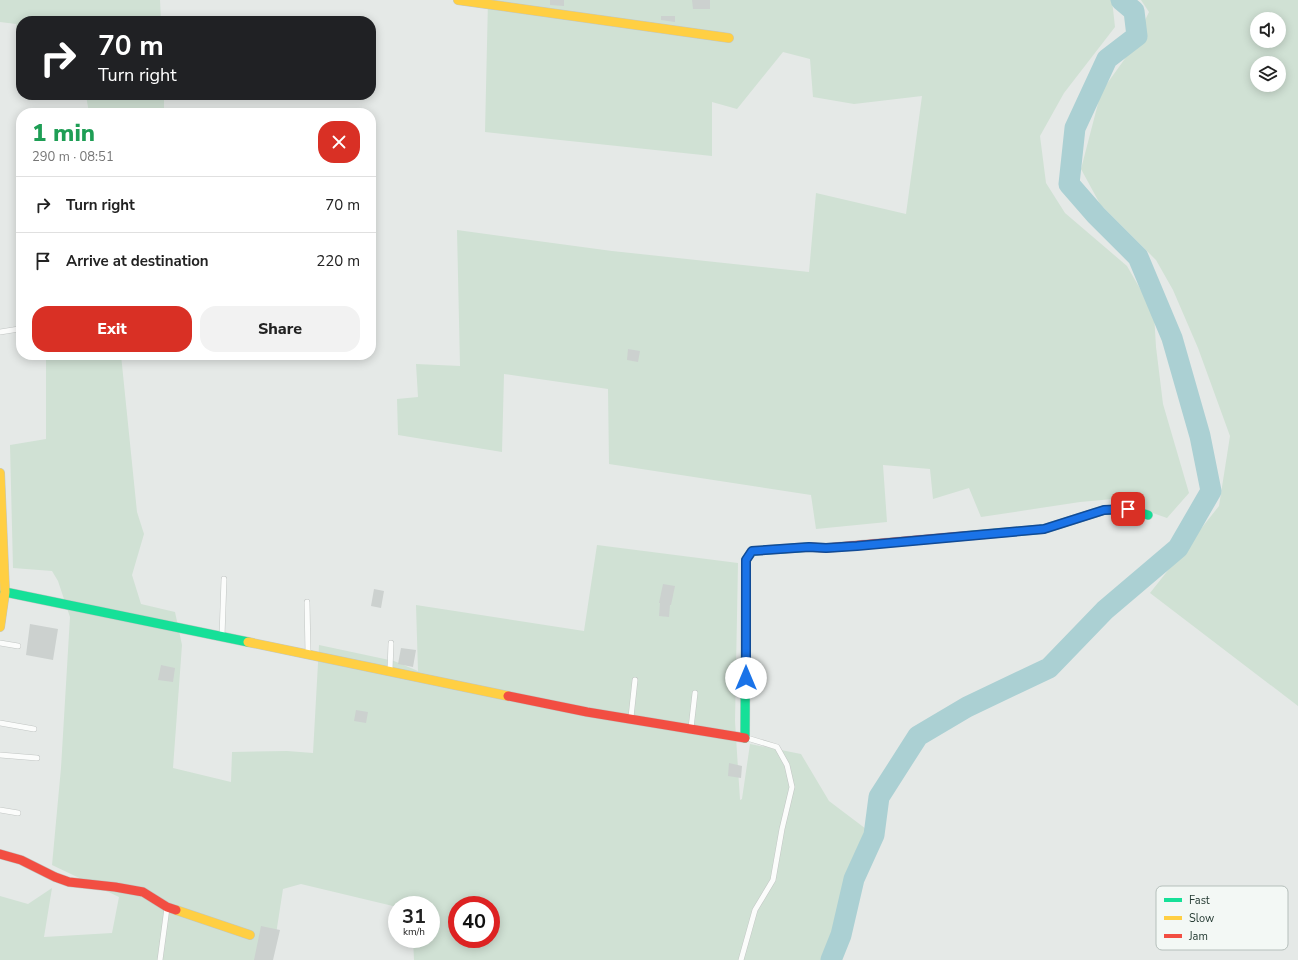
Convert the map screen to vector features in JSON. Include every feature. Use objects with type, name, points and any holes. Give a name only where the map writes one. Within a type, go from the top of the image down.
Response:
[{"type":"street","points":[[458,0],[729,38]]},
{"type":"street","points":[[0,473],[5,592],[0,627]]},
{"type":"street","points":[[5,592],[580,711],[746,738],[746,560],[752,551],[809,547],[849,547],[1044,529],[1104,510],[1128,509],[1148,515]]},
{"type":"street","points":[[0,854],[21,860],[55,877],[69,882],[144,892],[167,907],[250,935]]},
{"type":"lane","points":[[0,332],[16,329]]},
{"type":"lane","points":[[222,637],[224,579]]},
{"type":"lane","points":[[307,602],[308,655]]},
{"type":"lane","points":[[0,643],[18,646]]},
{"type":"lane","points":[[390,672],[391,643]]},
{"type":"lane","points":[[631,719],[635,680]]},
{"type":"lane","points":[[691,729],[695,693]]},
{"type":"lane","points":[[0,723],[34,729]]},
{"type":"lane","points":[[740,960],[755,910],[773,880],[782,829],[792,787],[786,765],[777,747],[746,738]]},
{"type":"lane","points":[[0,755],[37,758]]},
{"type":"lane","points":[[0,810],[18,813]]},
{"type":"lane","points":[[160,960],[167,907]]},
{"type":"green space","points":[[0,0],[160,0],[161,16],[16,16],[16,24],[0,22]]},
{"type":"green space","points":[[488,0],[1112,0],[1115,27],[1064,93],[1040,136],[1046,183],[1065,213],[1127,266],[1154,313],[1156,347],[1163,404],[1189,493],[1167,518],[1113,499],[1080,502],[981,517],[969,488],[933,499],[930,469],[883,465],[887,522],[816,529],[811,495],[609,464],[608,389],[504,374],[502,452],[398,435],[397,399],[418,397],[416,364],[460,366],[457,230],[612,251],[809,272],[816,193],[906,214],[922,96],[854,104],[813,97],[810,59],[783,52],[737,109],[712,102],[712,156],[485,132]]},
{"type":"green space","points":[[1141,0],[1298,0],[1298,706],[1150,593],[1219,506],[1230,436],[1198,348],[1173,290],[1156,260],[1100,204],[1081,169],[1101,92],[1129,53],[1149,12]]},
{"type":"green space","points":[[87,100],[164,100],[164,108],[88,108]]},
{"type":"green space","points":[[46,360],[122,360],[137,512],[144,534],[132,575],[141,604],[175,612],[182,645],[173,768],[231,782],[232,752],[287,751],[313,753],[319,645],[394,661],[418,671],[416,605],[584,631],[597,545],[738,563],[735,721],[740,800],[742,799],[750,744],[801,754],[829,801],[874,835],[854,879],[841,934],[831,960],[414,960],[413,948],[440,948],[440,896],[388,896],[388,905],[301,884],[283,889],[272,960],[0,960],[0,896],[28,904],[52,888],[44,937],[112,933],[119,897],[52,865],[61,768],[70,617],[58,581],[52,571],[13,568],[10,445],[46,439]]},
{"type":"building","points":[[550,0],[564,0],[564,6],[550,5]]},
{"type":"building","points":[[692,0],[710,0],[710,9],[693,9]]},
{"type":"building","points":[[661,16],[675,16],[675,22],[661,20]]},
{"type":"building","points":[[628,349],[640,351],[638,362],[627,360]]},
{"type":"building","points":[[663,584],[675,586],[670,605],[669,617],[659,616],[659,603]]},
{"type":"building","points":[[374,589],[384,591],[381,608],[371,606]]},
{"type":"building","points":[[30,624],[58,629],[53,660],[26,655]]},
{"type":"building","points":[[401,648],[416,650],[413,667],[398,664]]},
{"type":"building","points":[[161,665],[175,668],[173,682],[158,680]]},
{"type":"building","points":[[356,710],[368,712],[366,723],[354,721]]},
{"type":"building","points":[[729,763],[742,766],[741,778],[728,776]]},
{"type":"building","points":[[261,926],[280,930],[273,960],[254,960]]},
{"type":"waterway","points":[[831,960],[841,935],[854,879],[874,835],[879,797],[918,736],[967,707],[1049,668],[1105,610],[1178,548],[1211,491],[1200,436],[1172,338],[1138,257],[1096,215],[1069,184],[1075,128],[1107,59],[1137,36],[1134,11],[1121,0]]},
{"type":"traffic: fast","points":[[964,536],[1044,529],[1104,510],[1128,509],[1148,515]]},
{"type":"traffic: fast","points":[[745,738],[746,560],[752,551],[810,547]]},
{"type":"traffic: fast","points":[[5,592],[248,642]]},
{"type":"traffic: slow","points":[[458,0],[729,38]]},
{"type":"traffic: slow","points":[[0,473],[5,592],[0,627]]},
{"type":"traffic: slow","points":[[248,642],[508,696]]},
{"type":"traffic: slow","points":[[176,910],[250,935]]},
{"type":"traffic: jam","points":[[810,547],[826,548],[964,536]]},
{"type":"traffic: jam","points":[[508,696],[587,712],[745,738]]},
{"type":"traffic: jam","points":[[0,854],[21,860],[55,877],[69,882],[115,887],[143,892],[167,907],[176,910]]},
{"type":"route","points":[[746,678],[746,560],[752,551],[888,544],[1044,529],[1104,510],[1128,509]]}]
